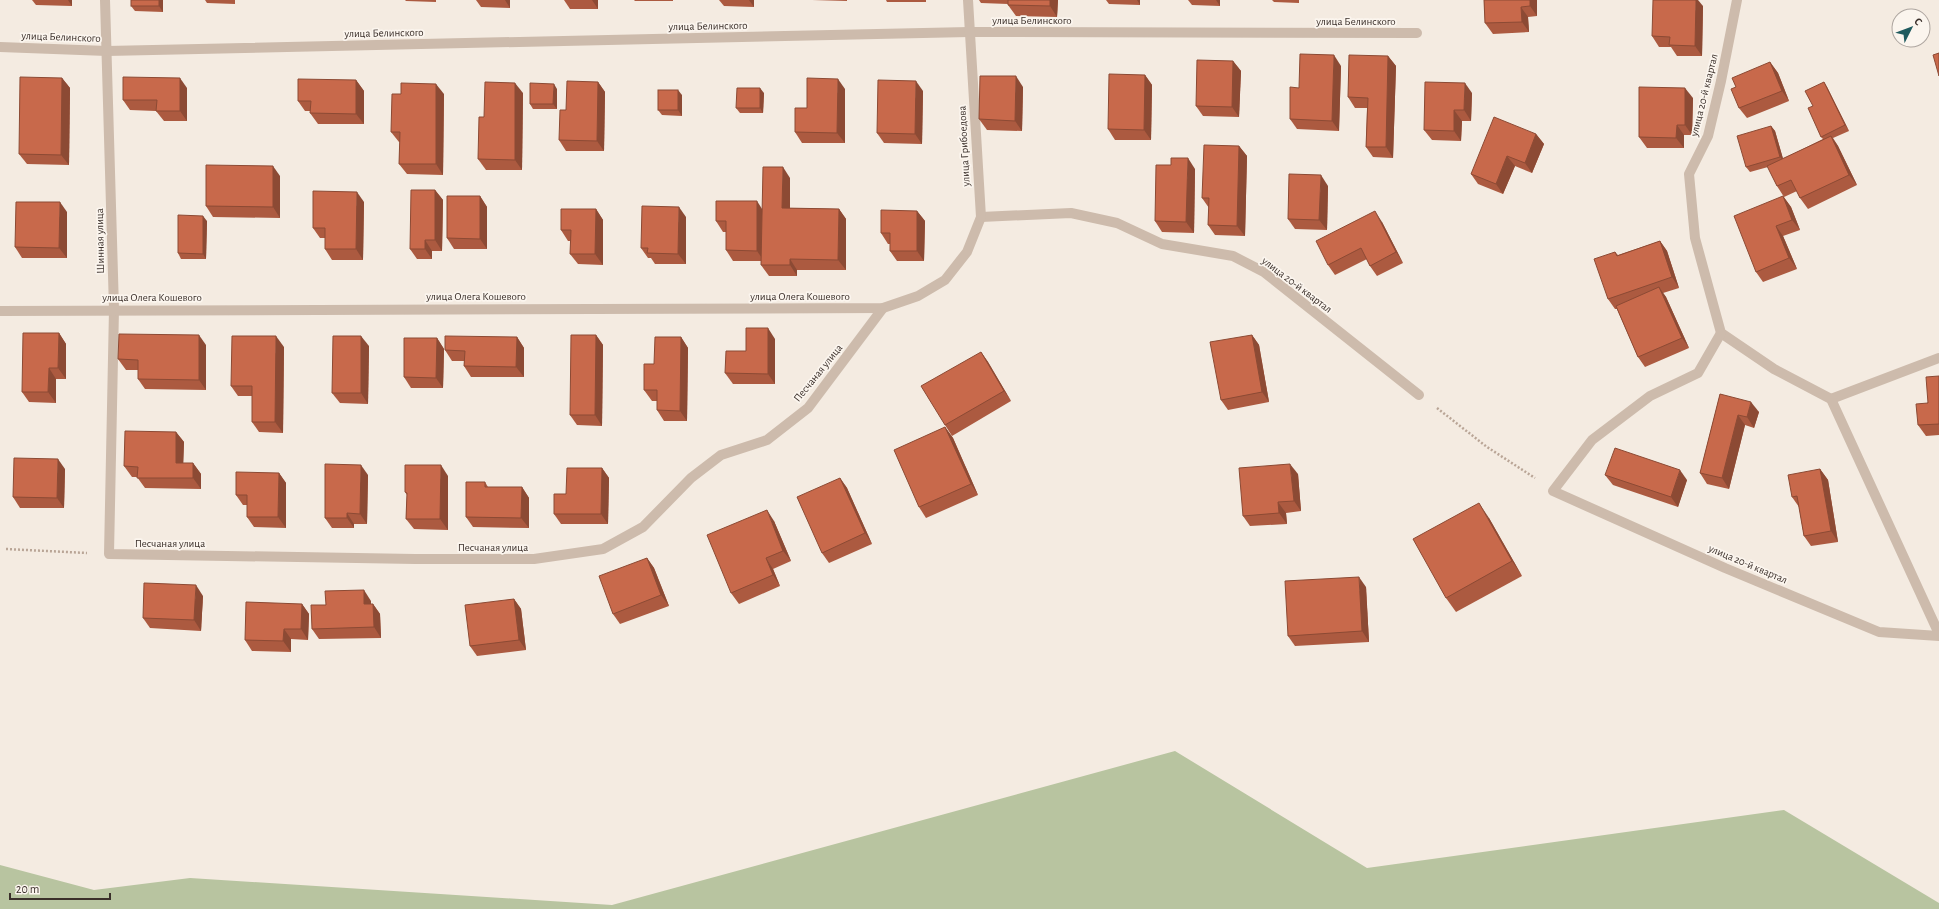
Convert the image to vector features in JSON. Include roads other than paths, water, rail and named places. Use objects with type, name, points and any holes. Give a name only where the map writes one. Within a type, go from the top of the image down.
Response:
[{"type":"street","name":"Шинная улица","points":[[105,0],[114,309],[109,554]]},
{"type":"street","name":"улица Грибоедова","points":[[945,280],[967,252],[981,217],[968,0]]},
{"type":"street","name":"улица 20-й квартал","points":[[1737,0],[1721,81],[1708,136],[1690,174],[1695,238],[1721,333],[1698,374],[1650,396],[1592,440],[1553,491],[1725,568],[1879,632],[1939,635],[1831,399]]},
{"type":"street","name":"улица Белинского","points":[[0,47],[107,51],[969,32],[1417,33]]},
{"type":"street","name":"улица 20-й квартал","points":[[981,217],[1072,213],[1117,223],[1162,244],[1233,256],[1264,272],[1419,394]]},
{"type":"street","name":"улица Олега Кошевого","points":[[0,310],[883,308],[918,296],[945,280]]},
{"type":"street","name":"Песчаная улица","points":[[109,554],[415,559],[534,559],[603,549],[643,527],[691,478],[721,455],[767,440],[808,408],[883,308]]},
{"type":"street","points":[[1721,333],[1774,369],[1831,399],[1939,358]]}]
